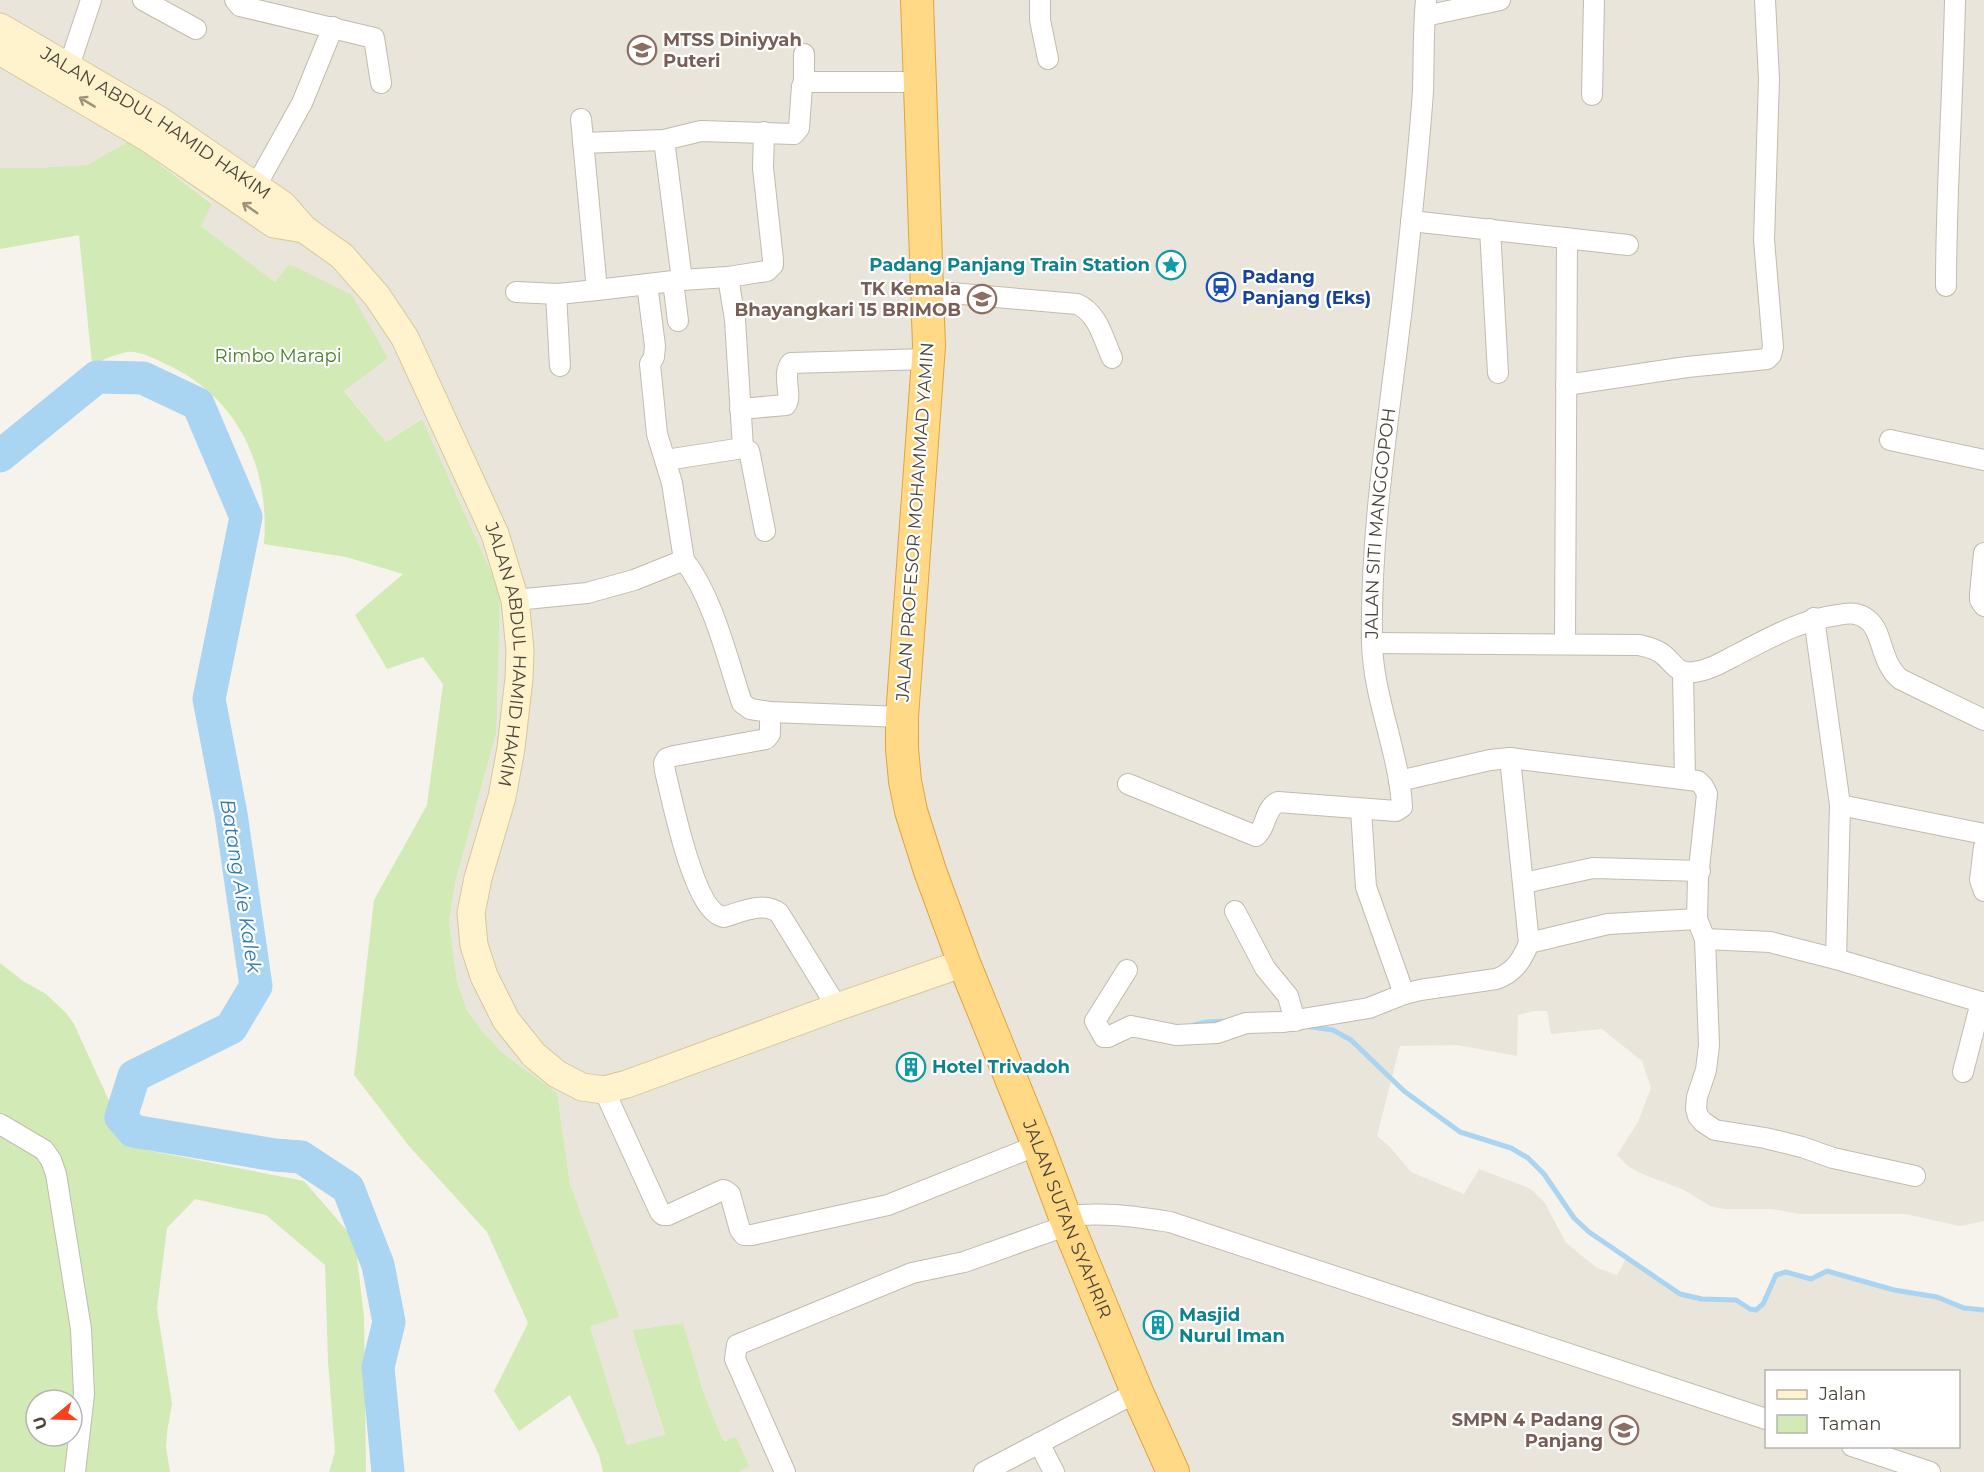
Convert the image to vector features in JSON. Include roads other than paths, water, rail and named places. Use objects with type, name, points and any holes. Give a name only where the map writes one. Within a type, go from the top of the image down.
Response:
[{"type":"highway","name":"JALAN PROFESOR MOHAMMAD YAMIN","points":[[917,0],[928,291],[928,359],[902,717],[904,771],[911,811],[930,871],[964,963]]},
{"type":"highway","name":"JALAN SUTAN SYAHRIR","points":[[964,963],[1038,1145],[1066,1221],[1173,1472]]},
{"type":"main road","name":"JALAN ABDUL HAMID HAKIM","points":[[0,27],[19,54],[274,224],[304,228]]},
{"type":"main road","name":"JALAN ABDUL HAMID HAKIM","points":[[19,54],[69,66],[159,120],[283,205],[304,228],[342,256],[377,296],[405,338],[490,523],[516,600],[520,650],[511,748],[502,797],[478,878],[471,913],[474,945],[484,976],[506,1020],[534,1055],[557,1074],[582,1087],[604,1090],[627,1084],[964,963]]},
{"type":"street","points":[[69,66],[91,0]]},
{"type":"street","points":[[143,0],[196,29]]},
{"type":"street","points":[[235,0],[240,6],[374,38],[381,83]]},
{"type":"street","points":[[1040,0],[1040,20],[1048,59]]},
{"type":"street","name":"JALAN SITI MANGGOPOH","points":[[1500,0],[1425,8],[1423,89],[1411,221],[1384,443],[1375,547],[1372,643],[1639,645],[1662,653],[1674,667],[1683,672]]},
{"type":"street","points":[[1593,95],[1594,0]]},
{"type":"street","points":[[1566,385],[1687,367],[1767,359],[1771,355],[1773,347],[1764,240],[1769,79],[1765,0]]},
{"type":"street","points":[[1946,286],[1948,164],[1954,70],[1955,0]]},
{"type":"street","points":[[256,186],[302,104],[333,27]]},
{"type":"street","points":[[583,143],[664,140],[701,131],[794,134],[797,132],[804,83],[804,54]]},
{"type":"street","points":[[804,83],[921,82]]},
{"type":"street","points":[[581,119],[597,290]]},
{"type":"street","points":[[516,292],[556,294],[678,280],[728,278],[767,272],[773,265],[763,168],[764,132]]},
{"type":"street","points":[[664,140],[678,280],[678,321]]},
{"type":"street","points":[[1411,221],[1628,244]]},
{"type":"street","points":[[1490,230],[1498,373]]},
{"type":"street","points":[[1565,644],[1567,238]]},
{"type":"street","points":[[728,278],[735,320],[743,448]]},
{"type":"street","points":[[647,285],[655,346],[655,354],[650,364],[654,415],[657,434],[672,483],[684,560],[706,600],[742,703],[750,710],[770,712],[902,717]]},
{"type":"street","points":[[928,291],[1077,304],[1086,308],[1093,315],[1112,358]]},
{"type":"street","points":[[556,294],[560,366]]},
{"type":"street","points":[[740,409],[786,405],[789,400],[787,370],[790,363],[928,359]]},
{"type":"street","points":[[1890,440],[1984,460]]},
{"type":"street","points":[[666,460],[743,448],[749,451],[765,531]]},
{"type":"street","points":[[1984,553],[1980,600],[1984,606]]},
{"type":"street","points":[[516,600],[587,593],[634,580],[684,560]]},
{"type":"street","points":[[1685,779],[1683,672],[1695,672],[1712,667],[1814,618],[1852,613],[1870,621],[1885,660],[1895,675],[1984,720]]},
{"type":"street","points":[[1814,618],[1840,805],[1836,959]]},
{"type":"street","points":[[1128,784],[1256,836],[1260,833],[1270,808],[1278,802],[1361,810],[1400,810],[1402,807],[1399,781],[1384,722],[1372,643]]},
{"type":"street","points":[[770,712],[770,734],[766,739],[667,758],[664,764],[665,771],[695,881],[710,908],[718,916],[724,917],[762,907],[772,908],[779,913],[837,1007]]},
{"type":"street","points":[[1399,781],[1490,760],[1510,758],[1698,781],[1707,794],[1697,919],[1705,939],[1709,1044],[1706,1070],[1696,1097],[1696,1109],[1703,1122],[1715,1130],[1766,1138],[1833,1158],[1915,1176]]},
{"type":"street","points":[[1127,970],[1096,1017],[1096,1026],[1104,1037],[1131,1026],[1176,1035],[1192,1036],[1223,1032],[1246,1023],[1295,1021],[1369,1008],[1420,990],[1496,980],[1505,976],[1524,957],[1529,943],[1510,758]]},
{"type":"street","points":[[1840,805],[1984,834]]},
{"type":"street","points":[[1361,810],[1366,887],[1404,994]]},
{"type":"street","points":[[1984,847],[1980,880],[1984,891]]},
{"type":"street","points":[[1524,883],[1593,868],[1700,871]]},
{"type":"street","points":[[1235,911],[1265,968],[1288,996],[1295,1021]]},
{"type":"street","points":[[1529,943],[1608,924],[1697,919]]},
{"type":"street","points":[[1705,939],[1770,942],[1836,959],[1982,1003],[1964,1072]]},
{"type":"street","points":[[604,1090],[660,1212],[668,1215],[723,1190],[730,1194],[740,1230],[744,1235],[888,1205],[1038,1145]]},
{"type":"street","points":[[0,1124],[44,1150],[56,1174],[81,1329],[84,1394],[75,1472]]},
{"type":"street","points":[[785,1472],[735,1359],[737,1346],[912,1273],[964,1262],[1066,1221],[1095,1213],[1128,1215],[1170,1222],[1765,1418]]},
{"type":"street","points":[[984,1472],[1020,1463],[1040,1443],[1137,1392]]},
{"type":"street","points":[[1040,1443],[1054,1472]]},
{"type":"street","points":[[1858,1448],[1930,1472]]},
{"type":"waterway","name":"Batang Aie Kalek","points":[[0,456],[97,377],[143,378],[198,404],[246,517],[209,699],[231,814],[256,986],[231,1028],[134,1076],[121,1117],[133,1131],[275,1155],[301,1157],[348,1188],[378,1265],[389,1322],[378,1367],[388,1472]]},
{"type":"waterway","points":[[1194,1025],[1228,1021]]},
{"type":"waterway","points":[[1304,1026],[1333,1030],[1351,1040],[1404,1091],[1460,1132],[1511,1148],[1528,1158],[1544,1174],[1574,1218],[1589,1232],[1680,1294],[1702,1299],[1736,1300],[1756,1310],[1763,1304],[1776,1275],[1786,1272],[1811,1279],[1827,1271],[1894,1290],[1937,1297],[1964,1308],[1984,1310]]},
{"type":"place","name":"MTSS Diniyyah Puteri","points":[[642,50]]},
{"type":"place","name":"Padang Panjang Train Station","points":[[1171,265]]},
{"type":"place","name":"Padang Panjang (Eks)","points":[[1221,287]]},
{"type":"place","name":"TK Kemala Bhayangkari 15 BRIMOB","points":[[982,299]]},
{"type":"place","name":"Hotel Trivadoh","points":[[911,1067]]},
{"type":"place","name":"Masjid Nurul Iman","points":[[1158,1325]]},
{"type":"place","name":"SMPN 4 Padang Panjang","points":[[1624,1430]]},
{"type":"park label","name":"Rimbo Marapi","points":[[278,356]]}]
